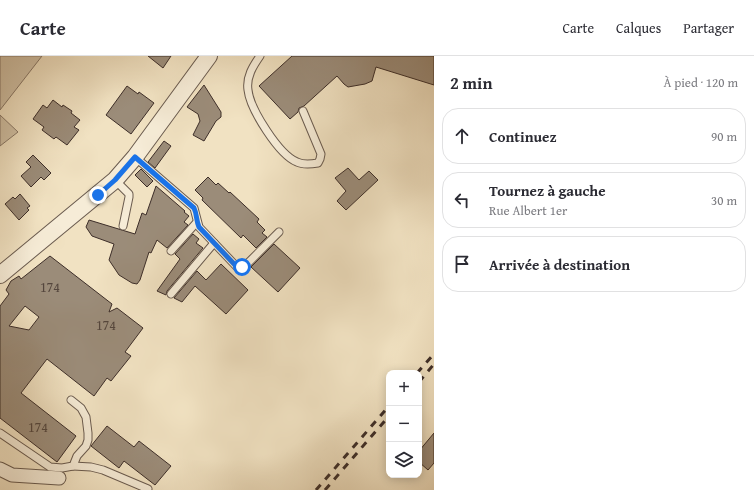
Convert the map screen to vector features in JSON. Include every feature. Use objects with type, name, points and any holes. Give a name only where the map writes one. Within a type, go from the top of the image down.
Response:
[{"type":"street","points":[[0,275],[115,180],[135,157],[209,56]]},
{"type":"street","points":[[0,469],[12,475],[59,478]]},
{"type":"lane","points":[[260,56],[249,76],[247,89],[250,101],[273,140],[286,155],[297,163],[314,164],[318,163],[321,154],[303,111]]},
{"type":"lane","points":[[135,157],[194,208],[197,214],[197,222],[199,227],[236,266],[242,267],[246,265],[279,232]]},
{"type":"lane","points":[[115,180],[129,194],[130,198],[122,226]]},
{"type":"lane","points":[[171,251],[197,222]]},
{"type":"lane","points":[[171,294],[214,243]]},
{"type":"lane","points":[[71,400],[81,408],[86,417],[88,433],[86,446],[77,456],[73,466]]},
{"type":"lane","points":[[0,433],[50,468],[73,466],[91,467],[103,470],[148,489]]},
{"type":"shaded area","points":[[0,56],[42,56],[0,110]]},
{"type":"shaded area","points":[[0,115],[18,132],[0,146]]},
{"type":"building","points":[[148,56],[171,56],[163,68]]},
{"type":"building","points":[[292,56],[434,56],[434,85],[376,67],[372,81],[365,84],[348,87],[337,76],[304,106],[299,108],[298,112],[290,119],[259,86]]},
{"type":"building","points":[[204,85],[221,112],[221,117],[216,121],[204,141],[193,135],[200,121],[198,114],[187,107]]},
{"type":"building","points":[[127,86],[138,94],[139,92],[154,103],[131,134],[106,115]]},
{"type":"building","points":[[53,100],[62,107],[63,105],[72,111],[71,113],[80,120],[74,127],[79,130],[67,145],[56,137],[54,139],[42,130],[44,127],[33,119],[43,105],[47,108]]},
{"type":"building","points":[[164,141],[171,146],[155,168],[148,162]]},
{"type":"building","points":[[33,155],[51,173],[44,180],[41,177],[31,187],[21,176],[31,167],[26,162]]},
{"type":"building","points":[[348,168],[359,180],[369,171],[378,180],[346,210],[337,201],[346,191],[335,178]]},
{"type":"building","points":[[141,169],[153,181],[147,187],[135,175]]},
{"type":"building","points":[[208,177],[216,185],[218,183],[229,193],[230,192],[259,219],[257,222],[265,230],[262,233],[267,237],[256,248],[243,235],[241,238],[202,200],[203,198],[195,190]]},
{"type":"building","points":[[156,186],[185,211],[184,212],[189,216],[184,222],[188,225],[167,248],[157,240],[151,253],[149,252],[140,280],[137,284],[132,283],[119,275],[109,260],[114,244],[92,236],[86,227],[89,220],[135,234],[142,213],[146,215]]},
{"type":"building","points":[[20,194],[30,206],[27,208],[29,210],[19,220],[5,204],[13,197],[15,199]]},
{"type":"building","points":[[193,234],[199,239],[196,243],[203,248],[167,291],[166,295],[157,291],[180,259],[175,254]]},
{"type":"building","points":[[274,244],[300,268],[278,292],[251,267]]},
{"type":"building","points":[[50,256],[112,304],[109,312],[117,308],[143,328],[125,352],[131,356],[111,381],[107,378],[94,396],[47,359],[21,393],[76,436],[57,462],[0,418],[0,306],[9,294],[6,290],[11,281],[19,276],[21,279]],"holes":[[[25,306],[39,317],[29,330],[9,326]]]},
{"type":"building","points":[[221,264],[248,290],[226,314],[195,286],[182,302],[174,298],[197,271],[206,280]]},
{"type":"building","points":[[107,426],[134,447],[139,441],[171,466],[155,485],[124,461],[119,468],[91,446]]},
{"type":"building","points":[[434,433],[434,463],[428,470],[422,465],[422,447]]},
{"type":"railway","points":[[420,370],[434,354]]},
{"type":"railway","points":[[422,378],[434,364]]},
{"type":"railway","points":[[316,490],[386,409]]},
{"type":"railway","points":[[325,490],[386,419]]},
{"type":"route","points":[[98,195],[115,180],[135,157],[194,208],[197,214],[197,222],[199,227],[236,266],[242,267]]}]
